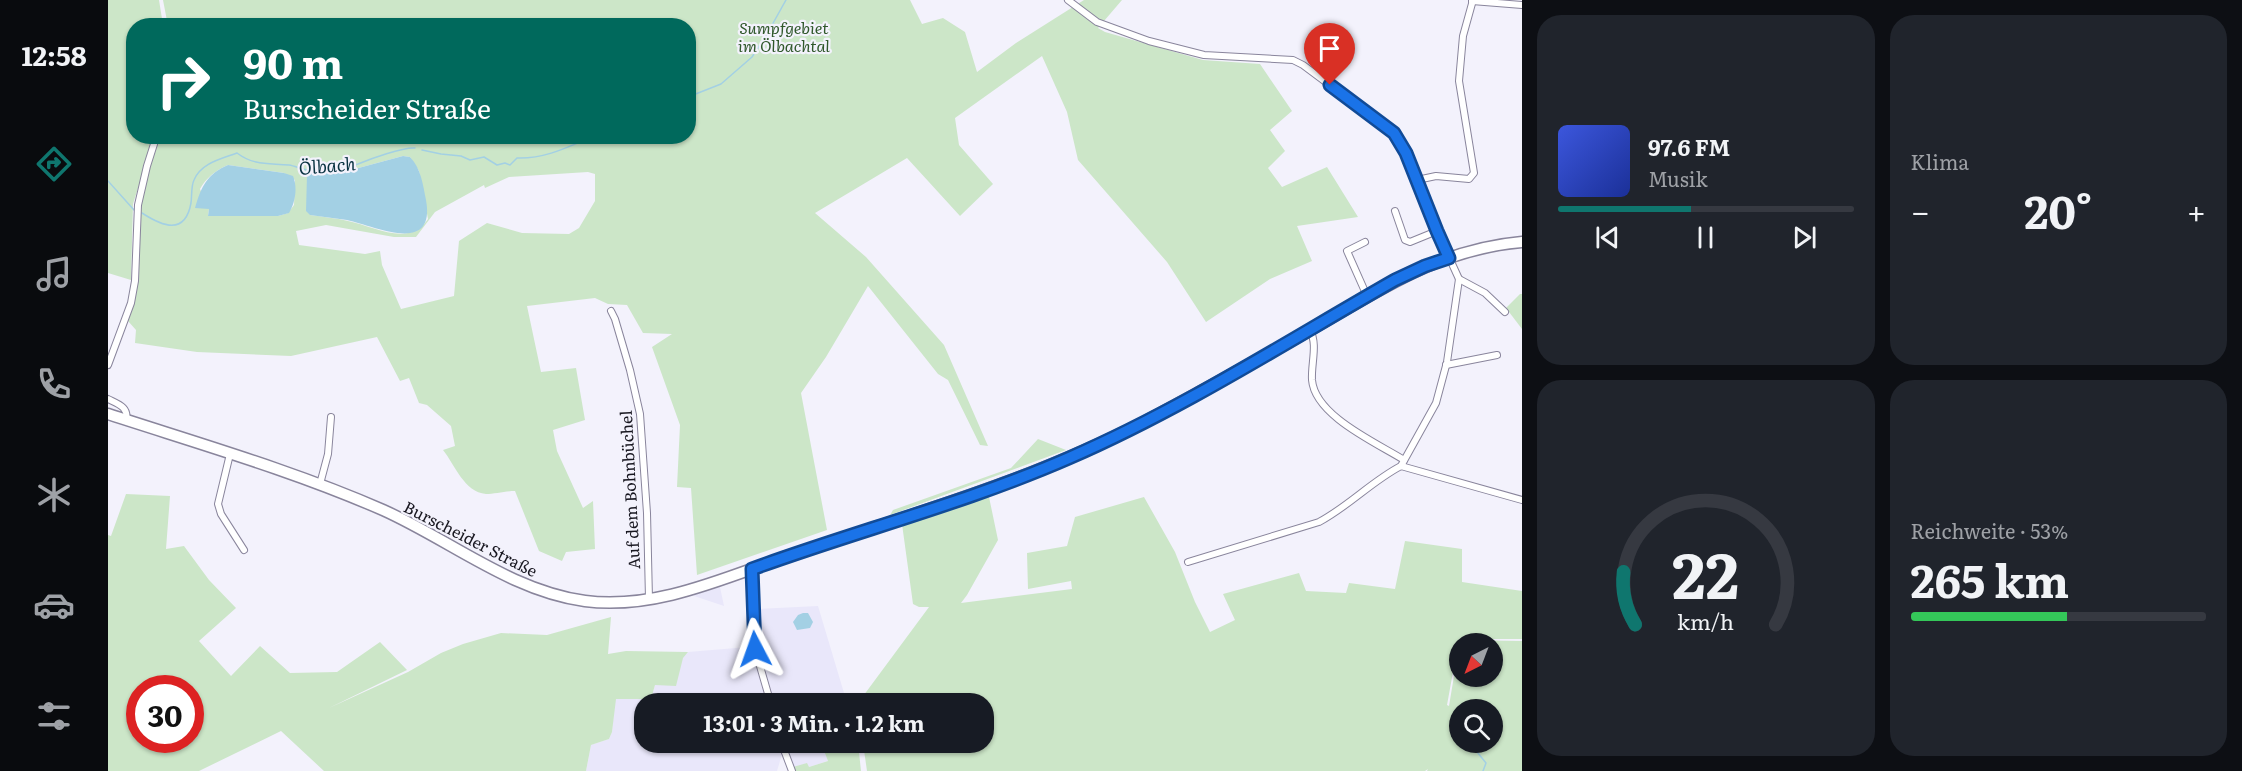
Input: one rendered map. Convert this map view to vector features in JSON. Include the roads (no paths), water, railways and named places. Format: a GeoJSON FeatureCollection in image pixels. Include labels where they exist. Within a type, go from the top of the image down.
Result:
{"type":"FeatureCollection","features":[{"type":"Feature","properties":{"kind":"main road"},"geometry":{"type":"LineString","coordinates":[[1310,330],[1417,269],[1497,244],[1522,242]]}},
{"type":"Feature","properties":{"kind":"main road","name":"Burscheider Straße"},"geometry":{"type":"LineString","coordinates":[[108,414],[320,484],[402,519],[504,574],[547,592],[597,602],[649,599],[682,592],[752,569],[999,485],[1078,454],[1145,421],[1310,330]]}},
{"type":"Feature","properties":{"kind":"street"},"geometry":{"type":"LineString","coordinates":[[1068,0],[1097,22],[1149,41],[1204,55],[1293,60],[1303,65],[1394,133],[1406,153],[1459,279],[1446,365],[1436,403],[1403,463],[1319,522],[1188,562]]}},
{"type":"Feature","properties":{"kind":"street"},"geometry":{"type":"LineString","coordinates":[[1417,180],[1436,176],[1469,179],[1474,173],[1459,81],[1463,36],[1472,1],[1522,5]]}},
{"type":"Feature","properties":{"kind":"street"},"geometry":{"type":"LineString","coordinates":[[108,364],[131,303],[135,281],[138,205],[154,144]]}},
{"type":"Feature","properties":{"kind":"street"},"geometry":{"type":"LineString","coordinates":[[1395,211],[1405,240],[1410,242],[1437,231]]}},
{"type":"Feature","properties":{"kind":"street"},"geometry":{"type":"LineString","coordinates":[[1365,242],[1347,251],[1367,296]]}},
{"type":"Feature","properties":{"kind":"street"},"geometry":{"type":"LineString","coordinates":[[1459,279],[1485,293],[1505,312]]}},
{"type":"Feature","properties":{"kind":"street","name":"Auf dem Bohnbüchel"},"geometry":{"type":"LineString","coordinates":[[611,311],[630,370],[640,414],[647,513],[649,599]]}},
{"type":"Feature","properties":{"kind":"street"},"geometry":{"type":"LineString","coordinates":[[1310,330],[1314,338],[1312,381],[1315,391],[1323,404],[1339,420],[1403,463],[1522,500]]}},
{"type":"Feature","properties":{"kind":"street"},"geometry":{"type":"LineString","coordinates":[[1446,365],[1497,356]]}},
{"type":"Feature","properties":{"kind":"street"},"geometry":{"type":"LineString","coordinates":[[108,399],[125,408],[126,420]]}},
{"type":"Feature","properties":{"kind":"street"},"geometry":{"type":"LineString","coordinates":[[320,484],[328,454],[330,417]]}},
{"type":"Feature","properties":{"kind":"street"},"geometry":{"type":"LineString","coordinates":[[230,454],[218,504],[221,514],[244,550]]}},
{"type":"Feature","properties":{"kind":"street"},"geometry":{"type":"LineString","coordinates":[[752,569],[755,649],[768,693]]}},
{"type":"Feature","properties":{"kind":"street"},"geometry":{"type":"LineString","coordinates":[[785,753],[792,771]]}},
{"type":"Feature","properties":{"kind":"water"},"geometry":{"type":"Polygon","coordinates":[[[403,156],[410,157],[414,161],[423,183],[427,217],[422,228],[413,233],[387,231],[347,220],[310,215],[306,211],[307,175],[313,172],[340,173],[403,156]]]}},
{"type":"Feature","properties":{"kind":"water"},"geometry":{"type":"Polygon","coordinates":[[[228,165],[293,176],[295,195],[289,213],[278,216],[208,216],[209,209],[195,208],[206,182],[228,165]]]}},
{"type":"Feature","properties":{"kind":"water"},"geometry":{"type":"Polygon","coordinates":[[[808,613],[813,622],[810,628],[797,630],[793,622],[798,615],[808,613]]]}},
{"type":"Feature","properties":{"kind":"waterway","name":"Ölbach"},"geometry":{"type":"LineString","coordinates":[[696,94],[721,84],[752,57],[786,0]]}},
{"type":"Feature","properties":{"kind":"waterway","name":"Ölbach"},"geometry":{"type":"LineString","coordinates":[[422,150],[461,156],[470,160],[484,157],[497,165],[505,163],[510,165],[517,158],[537,157],[575,144]]}},
{"type":"Feature","properties":{"kind":"waterway","name":"Ölbach"},"geometry":{"type":"LineString","coordinates":[[142,213],[157,222],[178,224],[188,213],[192,185],[201,169],[212,162],[237,153],[256,162],[319,171],[346,167],[395,151],[415,148]]}},
{"type":"Feature","properties":{"kind":"waterway","name":"Ölbach"},"geometry":{"type":"LineString","coordinates":[[108,181],[134,210]]}},
{"type":"Feature","properties":{"kind":"waterway"},"geometry":{"type":"LineString","coordinates":[[1478,753],[1486,763],[1483,771]]}},
{"type":"Feature","properties":{"kind":"park label","name":"Sumpfgebiet im Ölbachtal"},"geometry":{"type":"Point","coordinates":[784,36]}}]}
